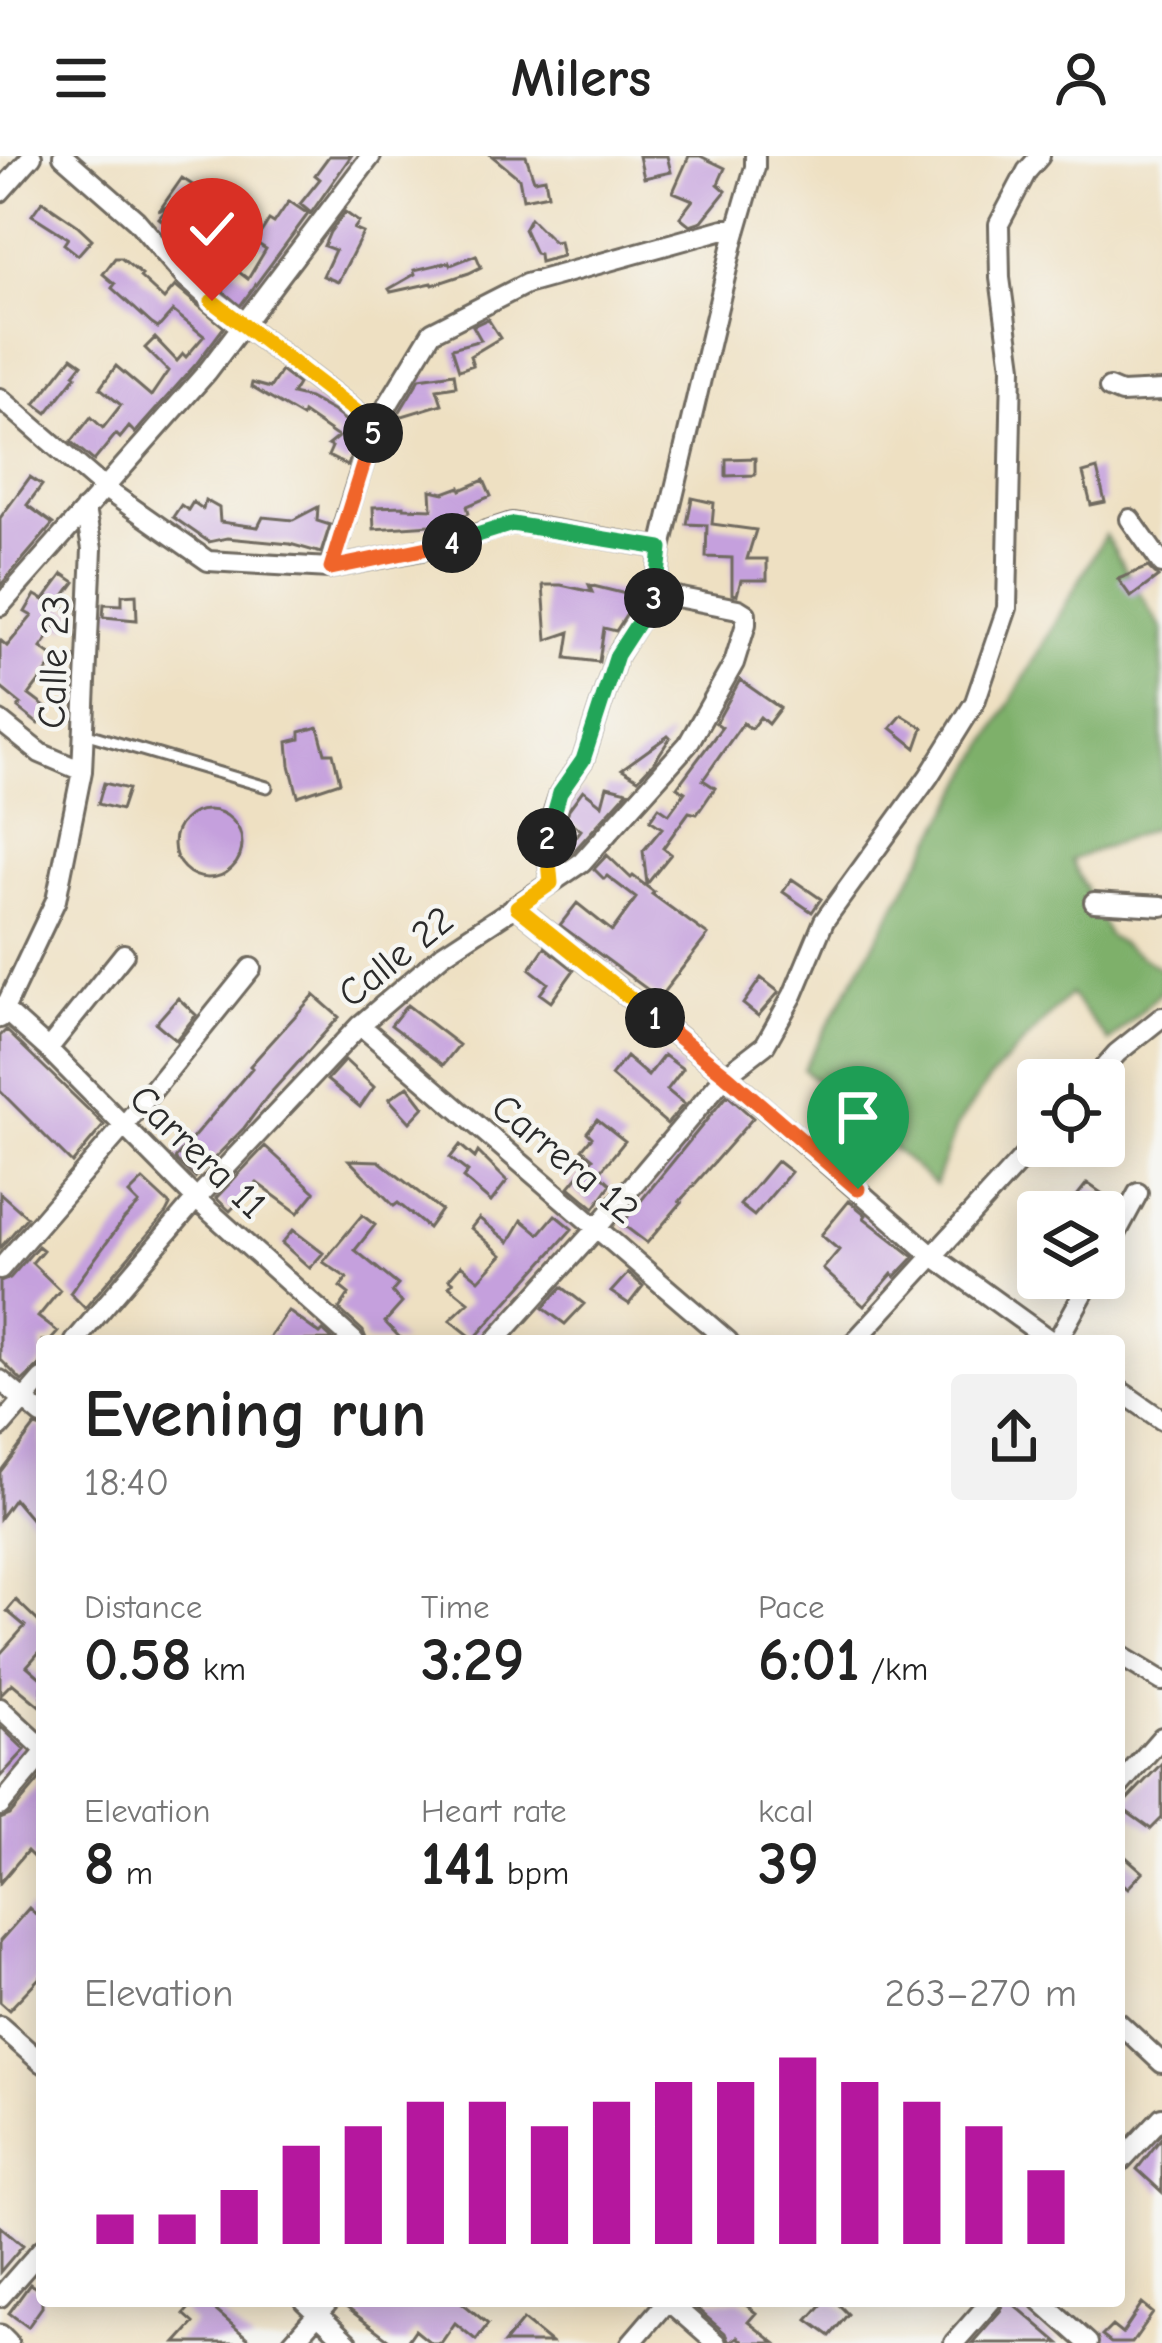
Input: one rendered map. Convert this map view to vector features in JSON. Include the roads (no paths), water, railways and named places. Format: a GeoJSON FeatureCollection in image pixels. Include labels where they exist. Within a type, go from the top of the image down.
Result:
{"type":"FeatureCollection","features":[{"type":"Feature","properties":{"kind":"street"},"geometry":{"type":"LineString","coordinates":[[0,192],[32,156]]}},
{"type":"Feature","properties":{"kind":"street"},"geometry":{"type":"LineString","coordinates":[[63,156],[136,220],[212,301],[375,426]]}},
{"type":"Feature","properties":{"kind":"street"},"geometry":{"type":"LineString","coordinates":[[0,606],[207,372],[371,156]]}},
{"type":"Feature","properties":{"kind":"street"},"geometry":{"type":"LineString","coordinates":[[551,883],[547,833],[560,793],[583,760],[617,655],[656,593],[661,548],[755,156]]}},
{"type":"Feature","properties":{"kind":"street"},"geometry":{"type":"LineString","coordinates":[[500,1335],[726,1075],[765,1045],[794,994],[824,921],[975,702],[1007,608],[1012,367],[1000,278],[999,224],[1040,156]]}},
{"type":"Feature","properties":{"kind":"street"},"geometry":{"type":"LineString","coordinates":[[331,568],[375,426],[432,332],[526,284],[737,229]]}},
{"type":"Feature","properties":{"kind":"street"},"geometry":{"type":"LineString","coordinates":[[1109,388],[1121,393],[1162,391]]}},
{"type":"Feature","properties":{"kind":"street"},"geometry":{"type":"LineString","coordinates":[[0,398],[104,488],[208,561],[331,568],[441,546],[512,524],[661,548]]}},
{"type":"Feature","properties":{"kind":"street","name":"Calle 23"},"geometry":{"type":"LineString","coordinates":[[2,1012],[56,900],[82,771],[92,549],[85,509]]}},
{"type":"Feature","properties":{"kind":"street"},"geometry":{"type":"LineString","coordinates":[[1130,519],[1162,564]]}},
{"type":"Feature","properties":{"kind":"street","name":"Calle 22"},"geometry":{"type":"LineString","coordinates":[[80,1335],[196,1199],[360,1025],[443,954],[582,862],[688,744],[734,663],[746,614],[656,593]]}},
{"type":"Feature","properties":{"kind":"street"},"geometry":{"type":"LineString","coordinates":[[0,721],[40,753],[82,771]]}},
{"type":"Feature","properties":{"kind":"street"},"geometry":{"type":"LineString","coordinates":[[1094,902],[1162,906]]}},
{"type":"Feature","properties":{"kind":"street"},"geometry":{"type":"LineString","coordinates":[[517,907],[726,1075],[933,1256],[1045,1335]]}},
{"type":"Feature","properties":{"kind":"street"},"geometry":{"type":"LineString","coordinates":[[48,1049],[124,954]]}},
{"type":"Feature","properties":{"kind":"street"},"geometry":{"type":"LineString","coordinates":[[0,1269],[251,968]]}},
{"type":"Feature","properties":{"kind":"street","name":"Carrera 11"},"geometry":{"type":"LineString","coordinates":[[2,1012],[48,1049],[196,1199],[346,1335]]}},
{"type":"Feature","properties":{"kind":"street"},"geometry":{"type":"LineString","coordinates":[[1112,1059],[1162,1017]]}},
{"type":"Feature","properties":{"kind":"street","name":"Carrera 12"},"geometry":{"type":"LineString","coordinates":[[360,1025],[721,1335]]}},
{"type":"Feature","properties":{"kind":"street"},"geometry":{"type":"LineString","coordinates":[[861,1335],[1017,1164]]}},
{"type":"Feature","properties":{"kind":"street"},"geometry":{"type":"LineString","coordinates":[[1125,1217],[1138,1193]]}},
{"type":"Feature","properties":{"kind":"street"},"geometry":{"type":"LineString","coordinates":[[1058,1335],[1079,1299]]}},
{"type":"Feature","properties":{"kind":"street"},"geometry":{"type":"LineString","coordinates":[[0,1380],[36,1410]]}},
{"type":"Feature","properties":{"kind":"street"},"geometry":{"type":"LineString","coordinates":[[0,1427],[36,1386]]}},
{"type":"Feature","properties":{"kind":"street"},"geometry":{"type":"LineString","coordinates":[[1125,1394],[1162,1420]]}},
{"type":"Feature","properties":{"kind":"street"},"geometry":{"type":"LineString","coordinates":[[1125,1658],[1162,1681]]}},
{"type":"Feature","properties":{"kind":"street"},"geometry":{"type":"LineString","coordinates":[[0,1708],[36,1745]]}},
{"type":"Feature","properties":{"kind":"street"},"geometry":{"type":"LineString","coordinates":[[1125,1776],[1162,1737]]}},
{"type":"Feature","properties":{"kind":"street"},"geometry":{"type":"LineString","coordinates":[[0,1806],[36,1759]]}},
{"type":"Feature","properties":{"kind":"street"},"geometry":{"type":"LineString","coordinates":[[0,2026],[36,2058]]}},
{"type":"Feature","properties":{"kind":"street"},"geometry":{"type":"LineString","coordinates":[[1125,2029],[1162,2063]]}},
{"type":"Feature","properties":{"kind":"street"},"geometry":{"type":"LineString","coordinates":[[1125,2157],[1162,2117]]}},
{"type":"Feature","properties":{"kind":"street"},"geometry":{"type":"LineString","coordinates":[[0,2297],[36,2256]]}},
{"type":"Feature","properties":{"kind":"street"},"geometry":{"type":"LineString","coordinates":[[292,2343],[316,2307]]}},
{"type":"Feature","properties":{"kind":"street"},"geometry":{"type":"LineString","coordinates":[[319,2307],[348,2343]]}},
{"type":"Feature","properties":{"kind":"street"},"geometry":{"type":"LineString","coordinates":[[631,2343],[663,2307]]}},
{"type":"Feature","properties":{"kind":"street"},"geometry":{"type":"LineString","coordinates":[[675,2307],[716,2343]]}},
{"type":"Feature","properties":{"kind":"street"},"geometry":{"type":"LineString","coordinates":[[954,2343],[987,2307]]}},
{"type":"Feature","properties":{"kind":"street"},"geometry":{"type":"LineString","coordinates":[[1048,2307],[1088,2343]]}},
{"type":"Feature","properties":{"kind":"street"},"geometry":{"type":"LineString","coordinates":[[0,2336],[7,2343]]}},
{"type":"Feature","properties":{"kind":"lane"},"geometry":{"type":"LineString","coordinates":[[84,733],[268,787]]}}]}
